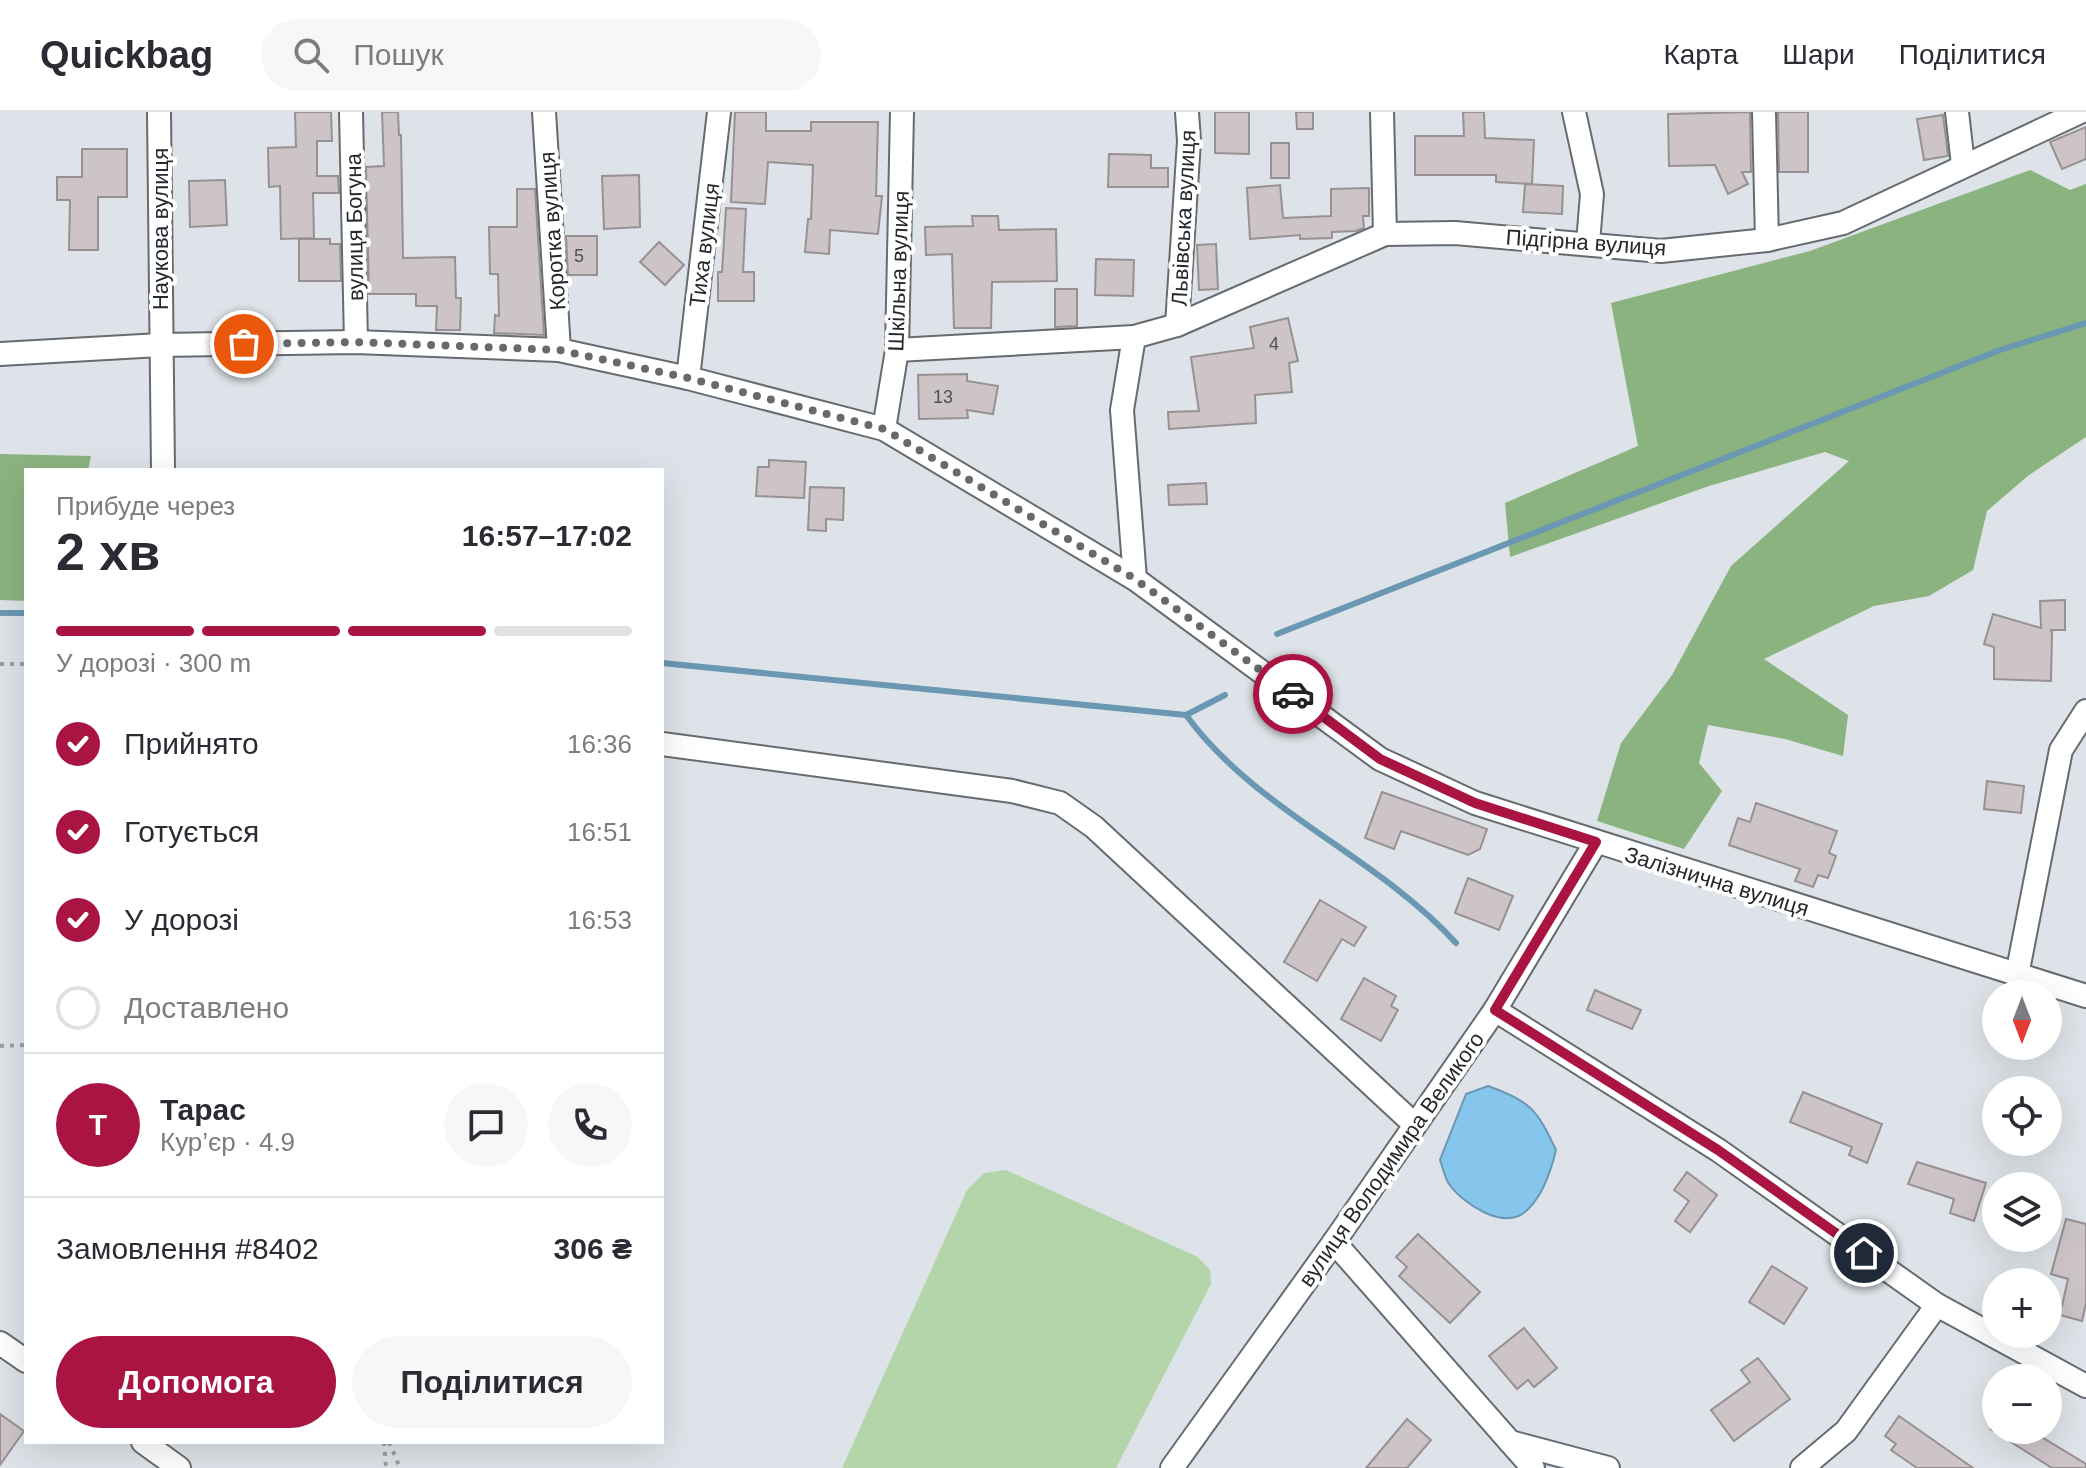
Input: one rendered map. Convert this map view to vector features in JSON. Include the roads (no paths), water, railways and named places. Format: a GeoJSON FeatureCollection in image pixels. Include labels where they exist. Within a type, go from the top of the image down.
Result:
{"type":"FeatureCollection","features":[{"type":"Feature","properties":{"kind":"street","name":"Наукова вулиця"},"geometry":{"type":"LineString","coordinates":[[159,112],[163,468]]}},
{"type":"Feature","properties":{"kind":"street","name":"вулиця Богуна"},"geometry":{"type":"LineString","coordinates":[[351,112],[356,342]]}},
{"type":"Feature","properties":{"kind":"street","name":"Коротка вулиця"},"geometry":{"type":"LineString","coordinates":[[544,112],[559,350]]}},
{"type":"Feature","properties":{"kind":"street","name":"Тиха вулиця"},"geometry":{"type":"LineString","coordinates":[[688,378],[719,112]]}},
{"type":"Feature","properties":{"kind":"street","name":"Шкільна вулиця"},"geometry":{"type":"LineString","coordinates":[[884,429],[897,350],[902,112]]}},
{"type":"Feature","properties":{"kind":"street","name":"Львівська вулиця"},"geometry":{"type":"LineString","coordinates":[[1177,325],[1189,141],[1187,112]]}},
{"type":"Feature","properties":{"kind":"street"},"geometry":{"type":"LineString","coordinates":[[1382,112],[1385,234]]}},
{"type":"Feature","properties":{"kind":"street"},"geometry":{"type":"LineString","coordinates":[[1574,112],[1592,194],[1588,243]]}},
{"type":"Feature","properties":{"kind":"street"},"geometry":{"type":"LineString","coordinates":[[1764,112],[1767,240]]}},
{"type":"Feature","properties":{"kind":"street"},"geometry":{"type":"LineString","coordinates":[[1957,112],[1963,165]]}},
{"type":"Feature","properties":{"kind":"street","name":"Підгірна вулиця"},"geometry":{"type":"LineString","coordinates":[[897,350],[1134,337],[1177,325],[1385,234],[1455,233],[1661,251],[1767,240],[1843,223],[2080,112]]}},
{"type":"Feature","properties":{"kind":"street"},"geometry":{"type":"LineString","coordinates":[[1134,337],[1122,410],[1135,579]]}},
{"type":"Feature","properties":{"kind":"street","name":"Залізнична вулиця"},"geometry":{"type":"LineString","coordinates":[[0,354],[160,345],[356,342],[559,350],[688,378],[884,429],[1135,579],[1380,759],[1475,803],[2086,996]]}},
{"type":"Feature","properties":{"kind":"street"},"geometry":{"type":"LineString","coordinates":[[2017,975],[2061,750],[2086,711]]}},
{"type":"Feature","properties":{"kind":"street"},"geometry":{"type":"LineString","coordinates":[[664,744],[1012,791],[1060,803],[1094,827],[1415,1125]]}},
{"type":"Feature","properties":{"kind":"street","name":"вулиця Володимира Великого"},"geometry":{"type":"LineString","coordinates":[[1172,1468],[1495,1010],[1596,842]]}},
{"type":"Feature","properties":{"kind":"street"},"geometry":{"type":"LineString","coordinates":[[1495,1010],[1718,1150],[1937,1305],[2086,1386]]}},
{"type":"Feature","properties":{"kind":"street"},"geometry":{"type":"LineString","coordinates":[[1334,1242],[1533,1468]]}},
{"type":"Feature","properties":{"kind":"street"},"geometry":{"type":"LineString","coordinates":[[1802,1468],[1846,1431],[1937,1305]]}},
{"type":"Feature","properties":{"kind":"street"},"geometry":{"type":"LineString","coordinates":[[0,1343],[24,1360]]}},
{"type":"Feature","properties":{"kind":"street"},"geometry":{"type":"LineString","coordinates":[[1510,1442],[1608,1468]]}},
{"type":"Feature","properties":{"kind":"street"},"geometry":{"type":"LineString","coordinates":[[146,1444],[179,1468]]}},
{"type":"Feature","properties":{"kind":"water"},"geometry":{"type":"Polygon","coordinates":[[[1488,1086],[1514,1097],[1531,1109],[1556,1150],[1541,1191],[1531,1206],[1516,1217],[1495,1216],[1473,1206],[1449,1184],[1440,1160],[1466,1094],[1488,1086]]]}},
{"type":"Feature","properties":{"kind":"waterway"},"geometry":{"type":"LineString","coordinates":[[1277,634],[2000,350],[2086,323]]}},
{"type":"Feature","properties":{"kind":"waterway"},"geometry":{"type":"LineString","coordinates":[[0,613],[24,613]]}},
{"type":"Feature","properties":{"kind":"waterway"},"geometry":{"type":"LineString","coordinates":[[664,663],[1186,715],[1225,695]]}},
{"type":"Feature","properties":{"kind":"waterway"},"geometry":{"type":"LineString","coordinates":[[1186,715],[1215,749],[1247,779],[1390,884],[1456,943]]}}]}
